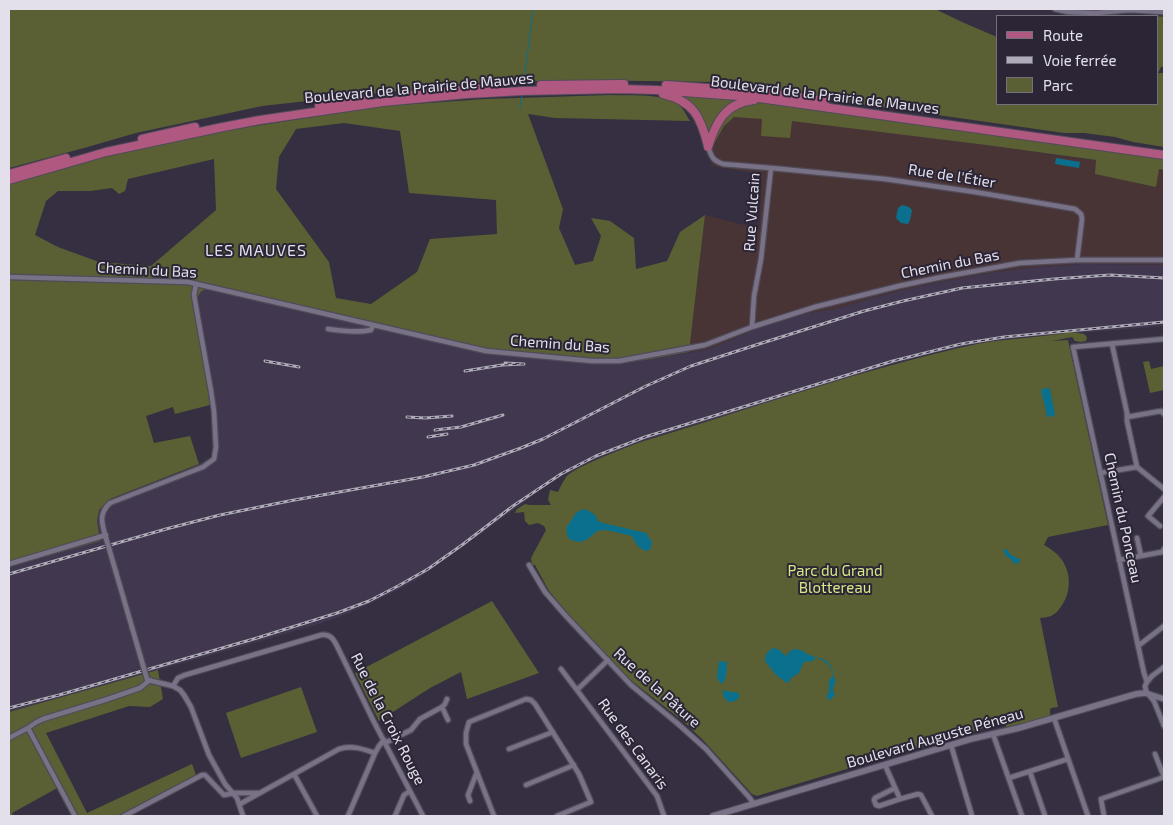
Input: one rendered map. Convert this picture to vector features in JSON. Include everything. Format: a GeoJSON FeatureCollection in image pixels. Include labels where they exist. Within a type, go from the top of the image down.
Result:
{"type":"FeatureCollection","features":[{"type":"Feature","properties":{"kind":"main road","name":"Boulevard de la Prairie de Mauves"},"geometry":{"type":"LineString","coordinates":[[9,174],[56,160],[164,134],[225,121],[297,109],[466,89],[583,84],[666,85],[762,92],[1164,150]]}},
{"type":"Feature","properties":{"kind":"main road"},"geometry":{"type":"LineString","coordinates":[[572,90],[650,93],[679,99],[690,106],[699,117],[708,147]]}},
{"type":"Feature","properties":{"kind":"main road","name":"Boulevard de la Prairie de Mauves"},"geometry":{"type":"LineString","coordinates":[[9,180],[106,152],[223,126],[383,102],[523,91],[656,90],[752,97],[1164,155]]}},
{"type":"Feature","properties":{"kind":"main road"},"geometry":{"type":"LineString","coordinates":[[708,147],[713,132],[723,115],[740,103],[753,100],[903,120],[925,121]]}},
{"type":"Feature","properties":{"kind":"street"},"geometry":{"type":"LineString","coordinates":[[1055,9],[1068,12],[1096,13],[1129,10],[1164,12]]}},
{"type":"Feature","properties":{"kind":"street","name":"Rue Vulcain"},"geometry":{"type":"LineString","coordinates":[[708,147],[716,162],[771,168],[761,259],[754,296],[752,327]]}},
{"type":"Feature","properties":{"kind":"street","name":"Rue de l'Étier"},"geometry":{"type":"LineString","coordinates":[[771,168],[885,179],[1075,209],[1081,214],[1082,219],[1077,260]]}},
{"type":"Feature","properties":{"kind":"street","name":"Chemin du Bas"},"geometry":{"type":"LineString","coordinates":[[9,277],[68,280],[170,281],[196,284],[486,351],[606,362],[705,345],[752,327],[815,307],[899,286],[1020,263],[1077,260],[1164,260]]}},
{"type":"Feature","properties":{"kind":"street"},"geometry":{"type":"LineString","coordinates":[[149,680],[106,537],[102,513],[110,503],[203,467],[212,462],[216,455],[214,411],[194,295],[196,284]]}},
{"type":"Feature","properties":{"kind":"street"},"geometry":{"type":"LineString","coordinates":[[328,329],[369,331],[373,325]]}},
{"type":"Feature","properties":{"kind":"street"},"geometry":{"type":"LineString","coordinates":[[1164,339],[1112,344],[1137,467],[1164,489]]}},
{"type":"Feature","properties":{"kind":"street","name":"Chemin du Ponceau"},"geometry":{"type":"LineString","coordinates":[[1112,344],[1073,347],[1148,693]]}},
{"type":"Feature","properties":{"kind":"street"},"geometry":{"type":"LineString","coordinates":[[1127,417],[1161,411],[1164,414]]}},
{"type":"Feature","properties":{"kind":"street"},"geometry":{"type":"LineString","coordinates":[[1100,473],[1137,467]]}},
{"type":"Feature","properties":{"kind":"street"},"geometry":{"type":"LineString","coordinates":[[1160,526],[1148,516],[1164,497]]}},
{"type":"Feature","properties":{"kind":"street"},"geometry":{"type":"LineString","coordinates":[[9,564],[106,537]]}},
{"type":"Feature","properties":{"kind":"street"},"geometry":{"type":"LineString","coordinates":[[1137,538],[1140,556]]}},
{"type":"Feature","properties":{"kind":"street"},"geometry":{"type":"LineString","coordinates":[[1120,560],[1162,552],[1164,549]]}},
{"type":"Feature","properties":{"kind":"street","name":"Rue de la Pâture"},"geometry":{"type":"LineString","coordinates":[[529,565],[546,592],[564,615],[631,685],[706,749],[754,804]]}},
{"type":"Feature","properties":{"kind":"street"},"geometry":{"type":"LineString","coordinates":[[1138,646],[1164,626]]}},
{"type":"Feature","properties":{"kind":"street","name":"Rue de la Croix Rouge"},"geometry":{"type":"LineString","coordinates":[[173,686],[178,678],[185,675],[321,635],[332,637],[423,816]]}},
{"type":"Feature","properties":{"kind":"street"},"geometry":{"type":"LineString","coordinates":[[578,689],[608,660]]}},
{"type":"Feature","properties":{"kind":"street"},"geometry":{"type":"LineString","coordinates":[[1147,682],[1164,667]]}},
{"type":"Feature","properties":{"kind":"street","name":"Rue des Canaris"},"geometry":{"type":"LineString","coordinates":[[562,668],[657,796],[664,816]]}},
{"type":"Feature","properties":{"kind":"street"},"geometry":{"type":"LineString","coordinates":[[149,680],[173,686],[180,690],[187,700],[210,755],[225,784],[237,798],[243,816]]}},
{"type":"Feature","properties":{"kind":"street"},"geometry":{"type":"LineString","coordinates":[[9,738],[43,719],[131,691],[144,685],[149,680]]}},
{"type":"Feature","properties":{"kind":"street","name":"Boulevard Auguste Péneau"},"geometry":{"type":"LineString","coordinates":[[713,816],[978,737],[1014,730],[1141,692],[1148,693]]}},
{"type":"Feature","properties":{"kind":"street"},"geometry":{"type":"LineString","coordinates":[[1148,693],[1164,699]]}},
{"type":"Feature","properties":{"kind":"street"},"geometry":{"type":"LineString","coordinates":[[1148,693],[1154,701],[1164,726]]}},
{"type":"Feature","properties":{"kind":"street"},"geometry":{"type":"LineString","coordinates":[[494,816],[466,744],[466,733],[469,722],[526,698],[536,704],[574,765],[584,783],[591,802]]}},
{"type":"Feature","properties":{"kind":"street"},"geometry":{"type":"LineString","coordinates":[[348,816],[379,746],[411,730],[420,719],[442,707],[447,699]]}},
{"type":"Feature","properties":{"kind":"street"},"geometry":{"type":"LineString","coordinates":[[442,707],[448,720]]}},
{"type":"Feature","properties":{"kind":"street"},"geometry":{"type":"LineString","coordinates":[[1054,718],[1088,816]]}},
{"type":"Feature","properties":{"kind":"street"},"geometry":{"type":"LineString","coordinates":[[28,728],[75,816]]}},
{"type":"Feature","properties":{"kind":"street"},"geometry":{"type":"LineString","coordinates":[[509,749],[553,732]]}},
{"type":"Feature","properties":{"kind":"street"},"geometry":{"type":"LineString","coordinates":[[993,734],[1022,816]]}},
{"type":"Feature","properties":{"kind":"street"},"geometry":{"type":"LineString","coordinates":[[951,745],[972,816]]}},
{"type":"Feature","properties":{"kind":"street"},"geometry":{"type":"LineString","coordinates":[[240,804],[345,747],[375,752]]}},
{"type":"Feature","properties":{"kind":"street"},"geometry":{"type":"LineString","coordinates":[[1104,816],[1101,799],[1164,777],[1155,754]]}},
{"type":"Feature","properties":{"kind":"street"},"geometry":{"type":"LineString","coordinates":[[1012,778],[1068,759]]}},
{"type":"Feature","properties":{"kind":"street"},"geometry":{"type":"LineString","coordinates":[[526,785],[574,765]]}},
{"type":"Feature","properties":{"kind":"street"},"geometry":{"type":"LineString","coordinates":[[885,765],[900,799]]}},
{"type":"Feature","properties":{"kind":"street"},"geometry":{"type":"LineString","coordinates":[[470,801],[468,795],[477,772]]}},
{"type":"Feature","properties":{"kind":"street"},"geometry":{"type":"LineString","coordinates":[[1030,772],[1045,816]]}},
{"type":"Feature","properties":{"kind":"street"},"geometry":{"type":"LineString","coordinates":[[294,774],[317,816]]}},
{"type":"Feature","properties":{"kind":"street"},"geometry":{"type":"LineString","coordinates":[[124,816],[202,775],[205,775],[224,795],[260,793]]}},
{"type":"Feature","properties":{"kind":"street"},"geometry":{"type":"LineString","coordinates":[[895,788],[875,798],[876,805],[921,794],[932,816]]}},
{"type":"Feature","properties":{"kind":"street"},"geometry":{"type":"LineString","coordinates":[[395,816],[404,795],[410,791]]}},
{"type":"Feature","properties":{"kind":"street"},"geometry":{"type":"LineString","coordinates":[[557,816],[597,799]]}},
{"type":"Feature","properties":{"kind":"shaded area"},"geometry":{"type":"Polygon","coordinates":[[[718,113],[792,120],[1164,170],[1164,265],[1083,264],[989,273],[920,286],[843,307],[807,313],[757,329],[705,350],[689,352],[705,215],[759,229],[762,179],[754,173],[713,166],[704,147],[718,113]]]}},
{"type":"Feature","properties":{"kind":"shaded area"},"geometry":{"type":"Polygon","coordinates":[[[1083,264],[1164,265],[1164,326],[1029,337],[970,345],[886,366],[659,436],[608,454],[548,484],[418,579],[349,613],[261,641],[9,712],[9,567],[99,541],[97,521],[99,510],[110,499],[181,472],[212,456],[211,413],[203,360],[205,339],[197,299],[199,293],[203,290],[225,292],[481,352],[588,364],[652,359],[705,350],[757,329],[807,313],[843,307],[920,286],[989,273],[1083,264]]]}},
{"type":"Feature","properties":{"kind":"green space"},"geometry":{"type":"Polygon","coordinates":[[[9,9],[935,9],[996,37],[996,105],[1158,105],[1158,73],[1164,73],[1164,147],[1115,137],[1084,133],[1064,133],[763,90],[720,86],[716,82],[572,80],[470,83],[262,106],[136,133],[9,168],[9,9]]]}},
{"type":"Feature","properties":{"kind":"green space"},"geometry":{"type":"Polygon","coordinates":[[[1068,9],[1108,9],[1117,15],[1090,15],[1068,9]]]}},
{"type":"Feature","properties":{"kind":"green space"},"geometry":{"type":"Polygon","coordinates":[[[1158,16],[1164,17],[1164,67],[1161,67],[1158,73],[1158,16]]]}},
{"type":"Feature","properties":{"kind":"green space"},"geometry":{"type":"Polygon","coordinates":[[[678,94],[741,99],[729,106],[709,139],[704,123],[677,96],[678,94]]]}},
{"type":"Feature","properties":{"kind":"green space"},"geometry":{"type":"Polygon","coordinates":[[[611,95],[648,96],[675,102],[682,109],[690,121],[555,118],[528,114],[563,209],[559,228],[575,265],[593,261],[601,236],[591,218],[610,221],[634,238],[636,269],[667,261],[680,232],[705,215],[689,352],[610,364],[588,364],[498,355],[208,289],[202,291],[197,299],[208,357],[203,360],[210,405],[175,414],[173,407],[146,416],[154,443],[190,436],[199,464],[110,499],[99,510],[97,521],[100,541],[9,567],[9,183],[63,166],[197,135],[384,106],[486,99],[611,95]],[[344,123],[296,129],[279,157],[276,189],[329,262],[336,298],[371,304],[417,272],[430,239],[497,234],[496,200],[409,193],[400,131],[344,123]],[[214,159],[128,179],[125,191],[119,194],[112,188],[91,191],[58,191],[46,201],[35,235],[58,247],[99,262],[151,266],[216,210],[214,159]]]}},
{"type":"Feature","properties":{"kind":"green space"},"geometry":{"type":"Polygon","coordinates":[[[754,102],[1164,159],[1164,170],[1159,169],[1156,187],[1095,174],[1096,160],[792,121],[790,138],[761,136],[762,119],[734,117],[724,126],[714,141],[719,125],[726,114],[737,107],[754,102]]]}},
{"type":"Feature","properties":{"kind":"green space","name":"Parc du Grand Blottereau"},"geometry":{"type":"Polygon","coordinates":[[[1071,332],[1084,334],[1087,337],[1086,341],[1075,341],[1072,337],[1052,341],[1068,340],[1108,525],[1048,537],[1044,545],[1054,551],[1062,560],[1069,578],[1068,591],[1064,603],[1051,616],[1040,618],[1058,707],[1051,708],[1050,716],[1007,728],[1003,722],[757,796],[752,794],[684,722],[628,678],[571,617],[549,591],[535,565],[532,565],[531,558],[546,530],[544,526],[538,523],[529,525],[525,521],[524,512],[515,513],[517,509],[525,504],[551,505],[548,500],[550,490],[558,492],[566,477],[599,458],[638,443],[891,365],[977,344],[1071,332]]]}},
{"type":"Feature","properties":{"kind":"green space"},"geometry":{"type":"Polygon","coordinates":[[[1149,361],[1151,369],[1164,366],[1164,390],[1150,393],[1143,362],[1149,361]]]}},
{"type":"Feature","properties":{"kind":"green space"},"geometry":{"type":"Polygon","coordinates":[[[492,601],[539,673],[467,699],[461,672],[430,688],[379,721],[355,673],[492,601]]]}},
{"type":"Feature","properties":{"kind":"green space"},"geometry":{"type":"Polygon","coordinates":[[[158,670],[163,699],[150,707],[129,706],[46,733],[87,813],[192,764],[196,775],[117,816],[78,816],[61,786],[12,813],[13,816],[9,816],[9,712],[158,670]]]}},
{"type":"Feature","properties":{"kind":"green space"},"geometry":{"type":"Polygon","coordinates":[[[301,687],[317,732],[241,758],[226,713],[301,687]]]}},
{"type":"Feature","properties":{"kind":"water"},"geometry":{"type":"Polygon","coordinates":[[[1056,158],[1080,162],[1079,168],[1055,164],[1056,158]]]}},
{"type":"Feature","properties":{"kind":"water"},"geometry":{"type":"Polygon","coordinates":[[[902,205],[912,210],[908,224],[901,223],[896,218],[898,208],[902,205]]]}},
{"type":"Feature","properties":{"kind":"water"},"geometry":{"type":"Polygon","coordinates":[[[1050,389],[1055,414],[1048,417],[1041,391],[1050,389]]]}},
{"type":"Feature","properties":{"kind":"water"},"geometry":{"type":"Polygon","coordinates":[[[583,509],[593,513],[598,521],[603,523],[646,533],[652,542],[651,548],[648,551],[642,549],[636,544],[632,536],[606,530],[597,531],[580,542],[568,538],[566,528],[576,513],[583,509]]]}},
{"type":"Feature","properties":{"kind":"water"},"geometry":{"type":"Polygon","coordinates":[[[1007,549],[1011,555],[1017,559],[1020,558],[1019,563],[1014,564],[1006,556],[1003,550],[1007,549]]]}},
{"type":"Feature","properties":{"kind":"water"},"geometry":{"type":"Polygon","coordinates":[[[774,648],[780,650],[785,656],[793,649],[796,649],[827,661],[831,666],[836,682],[833,691],[835,694],[832,699],[827,698],[829,680],[833,676],[826,662],[815,658],[813,661],[804,662],[799,673],[787,683],[776,675],[765,661],[767,653],[774,648]]]}},
{"type":"Feature","properties":{"kind":"water"},"geometry":{"type":"Polygon","coordinates":[[[719,661],[727,662],[726,677],[721,684],[717,678],[719,661]]]}},
{"type":"Feature","properties":{"kind":"water"},"geometry":{"type":"Polygon","coordinates":[[[723,690],[736,692],[739,694],[739,697],[736,701],[728,702],[723,696],[723,690]]]}},
{"type":"Feature","properties":{"kind":"waterway"},"geometry":{"type":"LineString","coordinates":[[523,89],[533,9]]}},
{"type":"Feature","properties":{"kind":"waterway"},"geometry":{"type":"LineString","coordinates":[[520,109],[522,95]]}},
{"type":"Feature","properties":{"kind":"railway"},"geometry":{"type":"LineString","coordinates":[[9,574],[220,515],[423,477],[474,465],[543,439],[646,386],[691,366],[864,311],[903,301],[962,288],[1054,279],[1110,275],[1164,278]]}},
{"type":"Feature","properties":{"kind":"railway"},"geometry":{"type":"LineString","coordinates":[[9,708],[257,638],[369,601],[428,569],[513,506],[561,474],[596,456],[645,437],[893,361],[961,344],[1004,337],[1164,322]]}},
{"type":"Feature","properties":{"kind":"railway"},"geometry":{"type":"LineString","coordinates":[[265,361],[299,367]]}},
{"type":"Feature","properties":{"kind":"railway"},"geometry":{"type":"LineString","coordinates":[[465,371],[502,365],[524,364],[505,363]]}},
{"type":"Feature","properties":{"kind":"railway"},"geometry":{"type":"LineString","coordinates":[[435,430],[461,427],[503,415]]}},
{"type":"Feature","properties":{"kind":"railway"},"geometry":{"type":"LineString","coordinates":[[407,417],[452,416]]}},
{"type":"Feature","properties":{"kind":"railway"},"geometry":{"type":"LineString","coordinates":[[428,437],[447,434]]}},
{"type":"Feature","properties":{"kind":"district","name":"LES MAUVES"},"geometry":{"type":"Point","coordinates":[256,251]}}]}
